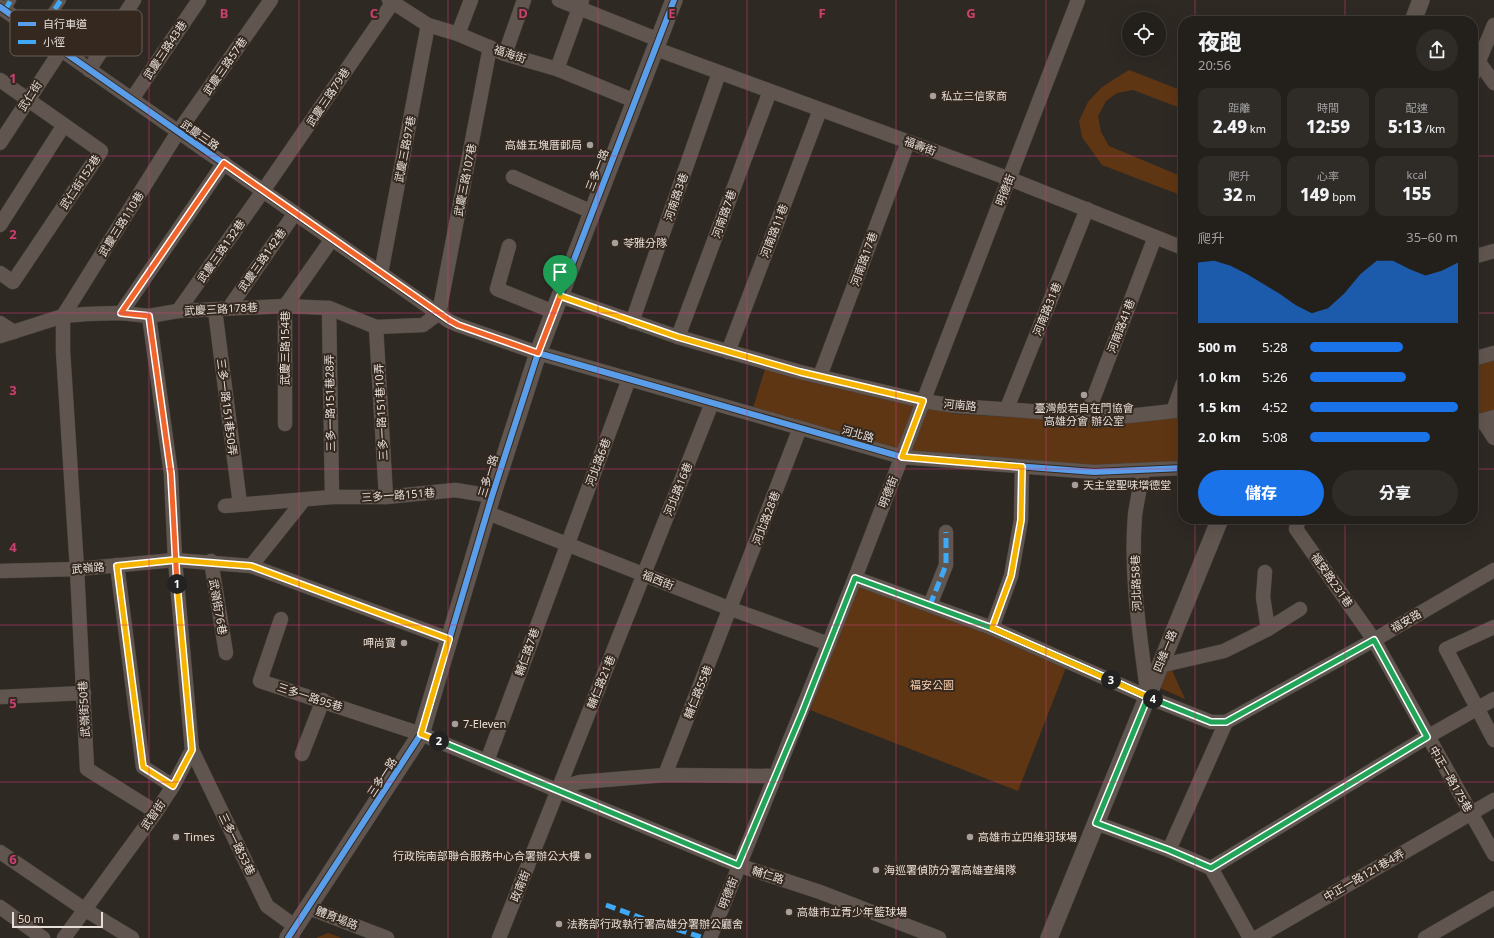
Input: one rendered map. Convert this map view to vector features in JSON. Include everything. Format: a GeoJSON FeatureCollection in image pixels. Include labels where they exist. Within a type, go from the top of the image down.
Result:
{"type":"FeatureCollection","features":[{"type":"Feature","properties":{"kind":"street"},"geometry":{"type":"LineString","coordinates":[[55,10],[62,0]]}},
{"type":"Feature","properties":{"kind":"street"},"geometry":{"type":"LineString","coordinates":[[128,10],[134,0]]}},
{"type":"Feature","properties":{"kind":"street","name":"武慶三路43巷"},"geometry":{"type":"LineString","coordinates":[[132,99],[199,0]]}},
{"type":"Feature","properties":{"kind":"street","name":"武慶三路57巷"},"geometry":{"type":"LineString","coordinates":[[178,132],[271,0]]}},
{"type":"Feature","properties":{"kind":"street"},"geometry":{"type":"LineString","coordinates":[[458,34],[471,0]]}},
{"type":"Feature","properties":{"kind":"street"},"geometry":{"type":"LineString","coordinates":[[505,54],[524,0]]}},
{"type":"Feature","properties":{"kind":"street","name":"福壽街"},"geometry":{"type":"LineString","coordinates":[[559,0],[580,4],[719,73],[1010,179],[1178,246]]}},
{"type":"Feature","properties":{"kind":"street","name":"三多一路"},"geometry":{"type":"LineString","coordinates":[[292,932],[421,734],[492,496],[538,353],[674,0]]}},
{"type":"Feature","properties":{"kind":"street","name":"明德街"},"geometry":{"type":"LineString","coordinates":[[710,938],[738,865],[776,776],[855,578],[1078,0]]}},
{"type":"Feature","properties":{"kind":"street"},"geometry":{"type":"LineString","coordinates":[[1415,16],[1421,0]]}},
{"type":"Feature","properties":{"kind":"street","name":"福海街"},"geometry":{"type":"LineString","coordinates":[[391,1],[428,25],[458,34],[505,54],[557,69],[635,101]]}},
{"type":"Feature","properties":{"kind":"street","name":"武慶三路79巷"},"geometry":{"type":"LineString","coordinates":[[263,191],[391,1]]}},
{"type":"Feature","properties":{"kind":"street"},"geometry":{"type":"LineString","coordinates":[[557,69],[580,4]]}},
{"type":"Feature","properties":{"kind":"street","name":"武慶三路97巷"},"geometry":{"type":"LineString","coordinates":[[381,273],[428,25]]}},
{"type":"Feature","properties":{"kind":"street"},"geometry":{"type":"LineString","coordinates":[[1494,25],[1478,61],[1494,83]]}},
{"type":"Feature","properties":{"kind":"street","name":"武慶三路107巷"},"geometry":{"type":"LineString","coordinates":[[439,313],[490,47]]}},
{"type":"Feature","properties":{"kind":"street","name":"武仁街"},"geometry":{"type":"LineString","coordinates":[[0,143],[27,99],[57,56]]}},
{"type":"Feature","properties":{"kind":"street","name":"武慶三路"},"geometry":{"type":"LineString","coordinates":[[69,56],[439,313],[458,325],[538,353]]}},
{"type":"Feature","properties":{"kind":"street"},"geometry":{"type":"LineString","coordinates":[[89,70],[98,56]]}},
{"type":"Feature","properties":{"kind":"street","name":"河南路3巷"},"geometry":{"type":"LineString","coordinates":[[632,322],[719,73]]}},
{"type":"Feature","properties":{"kind":"street","name":"武仁街152巷"},"geometry":{"type":"LineString","coordinates":[[0,80],[101,151],[13,282],[0,273]]}},
{"type":"Feature","properties":{"kind":"street","name":"河南路7巷"},"geometry":{"type":"LineString","coordinates":[[678,337],[770,91]]}},
{"type":"Feature","properties":{"kind":"street","name":"河南路11巷"},"geometry":{"type":"LineString","coordinates":[[728,352],[820,110]]}},
{"type":"Feature","properties":{"kind":"street"},"geometry":{"type":"LineString","coordinates":[[0,225],[64,125]]}},
{"type":"Feature","properties":{"kind":"street","name":"武慶三路110巷"},"geometry":{"type":"LineString","coordinates":[[63,316],[178,132]]}},
{"type":"Feature","properties":{"kind":"street","name":"河南路17巷"},"geometry":{"type":"LineString","coordinates":[[820,376],[908,142]]}},
{"type":"Feature","properties":{"kind":"street"},"geometry":{"type":"LineString","coordinates":[[121,313],[224,163]]}},
{"type":"Feature","properties":{"kind":"street"},"geometry":{"type":"LineString","coordinates":[[513,178],[592,212]]}},
{"type":"Feature","properties":{"kind":"street","name":"武慶三路132巷"},"geometry":{"type":"LineString","coordinates":[[178,311],[263,191]]}},
{"type":"Feature","properties":{"kind":"street","name":"河南路31巷"},"geometry":{"type":"LineString","coordinates":[[1007,408],[1087,209]]}},
{"type":"Feature","properties":{"kind":"street","name":"武慶三路142巷"},"geometry":{"type":"LineString","coordinates":[[229,308],[295,213]]}},
{"type":"Feature","properties":{"kind":"street","name":"河南路41巷"},"geometry":{"type":"LineString","coordinates":[[1087,415],[1155,237]]}},
{"type":"Feature","properties":{"kind":"street","name":"武慶三路154巷"},"geometry":{"type":"LineString","coordinates":[[285,424],[285,306],[332,239]]}},
{"type":"Feature","properties":{"kind":"street","name":"河南路"},"geometry":{"type":"LineString","coordinates":[[509,246],[497,289],[632,322],[728,352],[820,376],[923,401],[956,406],[1007,408],[1087,415],[1128,416],[1178,410]]}},
{"type":"Feature","properties":{"kind":"street"},"geometry":{"type":"LineString","coordinates":[[1478,256],[1494,251]]}},
{"type":"Feature","properties":{"kind":"street","name":"武慶三路178巷"},"geometry":{"type":"LineString","coordinates":[[0,336],[63,316],[121,313],[149,316],[178,311],[285,306],[329,308],[376,327],[423,325],[439,313]]}},
{"type":"Feature","properties":{"kind":"street","name":"三多一路151巷28弄"},"geometry":{"type":"LineString","coordinates":[[329,308],[332,497]]}},
{"type":"Feature","properties":{"kind":"street","name":"三多一路151巷50弄"},"geometry":{"type":"LineString","coordinates":[[215,310],[240,504]]}},
{"type":"Feature","properties":{"kind":"street","name":"武嶺街50巷"},"geometry":{"type":"LineString","coordinates":[[63,316],[63,351],[77,569],[87,769],[156,812]]}},
{"type":"Feature","properties":{"kind":"street"},"geometry":{"type":"LineString","coordinates":[[149,316],[171,474],[175,560],[192,750]]}},
{"type":"Feature","properties":{"kind":"street"},"geometry":{"type":"LineString","coordinates":[[0,323],[14,332]]}},
{"type":"Feature","properties":{"kind":"street","name":"三多一路151巷10弄"},"geometry":{"type":"LineString","coordinates":[[376,327],[386,497]]}},
{"type":"Feature","properties":{"kind":"street","name":"河北路"},"geometry":{"type":"LineString","coordinates":[[538,353],[902,457],[1094,472],[1178,468]]}},
{"type":"Feature","properties":{"kind":"street"},"geometry":{"type":"LineString","coordinates":[[1478,358],[1494,353]]}},
{"type":"Feature","properties":{"kind":"street","name":"河北路6巷"},"geometry":{"type":"LineString","coordinates":[[567,544],[629,379]]}},
{"type":"Feature","properties":{"kind":"street","name":"河北路16巷"},"geometry":{"type":"LineString","coordinates":[[644,574],[712,403]]}},
{"type":"Feature","properties":{"kind":"street"},"geometry":{"type":"LineString","coordinates":[[1484,420],[1494,438]]}},
{"type":"Feature","properties":{"kind":"street","name":"河北路28巷"},"geometry":{"type":"LineString","coordinates":[[731,608],[800,428]]}},
{"type":"Feature","properties":{"kind":"street"},"geometry":{"type":"LineString","coordinates":[[992,628],[1011,576],[1021,520],[1022,467]]}},
{"type":"Feature","properties":{"kind":"street","name":"河北路58巷"},"geometry":{"type":"LineString","coordinates":[[1143,470],[1136,514],[1134,565],[1138,624],[1148,697]]}},
{"type":"Feature","properties":{"kind":"street","name":"三多一路151巷"},"geometry":{"type":"LineString","coordinates":[[225,506],[303,501],[332,497],[386,497],[455,490],[492,496]]}},
{"type":"Feature","properties":{"kind":"street"},"geometry":{"type":"LineString","coordinates":[[251,566],[303,501]]}},
{"type":"Feature","properties":{"kind":"street","name":"福西街"},"geometry":{"type":"LineString","coordinates":[[488,513],[731,608],[829,644]]}},
{"type":"Feature","properties":{"kind":"street","name":"四維一路"},"geometry":{"type":"LineString","coordinates":[[1049,938],[1218,524]]}},
{"type":"Feature","properties":{"kind":"street","name":"福安路231巷"},"geometry":{"type":"LineString","coordinates":[[1298,524],[1296,529],[1374,640]]}},
{"type":"Feature","properties":{"kind":"street"},"geometry":{"type":"LineString","coordinates":[[930,605],[946,565],[946,532]]}},
{"type":"Feature","properties":{"kind":"street","name":"輔仁路7巷"},"geometry":{"type":"LineString","coordinates":[[487,761],[567,544]]}},
{"type":"Feature","properties":{"kind":"street","name":"武嶺路"},"geometry":{"type":"LineString","coordinates":[[0,572],[77,569],[175,560],[251,566],[449,639]]}},
{"type":"Feature","properties":{"kind":"street","name":"武嶺街76巷"},"geometry":{"type":"LineString","coordinates":[[210,562],[226,653]]}},
{"type":"Feature","properties":{"kind":"street"},"geometry":{"type":"LineString","coordinates":[[117,566],[143,767],[173,786]]}},
{"type":"Feature","properties":{"kind":"street","name":"福安路"},"geometry":{"type":"LineString","coordinates":[[1226,722],[1374,640],[1494,570]]}},
{"type":"Feature","properties":{"kind":"street"},"geometry":{"type":"LineString","coordinates":[[1266,572],[1263,596],[1268,629]]}},
{"type":"Feature","properties":{"kind":"street","name":"輔仁路21巷"},"geometry":{"type":"LineString","coordinates":[[558,789],[644,574]]}},
{"type":"Feature","properties":{"kind":"street"},"geometry":{"type":"LineString","coordinates":[[855,578],[992,628],[1148,697],[1211,722],[1226,722],[1169,850]]}},
{"type":"Feature","properties":{"kind":"street","name":"輔仁路55巷"},"geometry":{"type":"LineString","coordinates":[[665,775],[731,608]]}},
{"type":"Feature","properties":{"kind":"street"},"geometry":{"type":"LineString","coordinates":[[1159,666],[1224,652],[1268,629],[1300,609]]}},
{"type":"Feature","properties":{"kind":"street","name":"三多一路95巷"},"geometry":{"type":"LineString","coordinates":[[281,619],[260,681],[323,700],[421,734]]}},
{"type":"Feature","properties":{"kind":"street"},"geometry":{"type":"LineString","coordinates":[[1494,627],[1446,649],[1494,740]]}},
{"type":"Feature","properties":{"kind":"street","name":"中正一路175巷"},"geometry":{"type":"LineString","coordinates":[[1374,640],[1427,737],[1494,854]]}},
{"type":"Feature","properties":{"kind":"street"},"geometry":{"type":"LineString","coordinates":[[0,697],[84,693]]}},
{"type":"Feature","properties":{"kind":"street"},"geometry":{"type":"LineString","coordinates":[[302,754],[323,700]]}},
{"type":"Feature","properties":{"kind":"street"},"geometry":{"type":"LineString","coordinates":[[1211,868],[1427,737],[1494,700]]}},
{"type":"Feature","properties":{"kind":"street","name":"輔仁路"},"geometry":{"type":"LineString","coordinates":[[421,734],[558,789],[738,865],[820,892],[939,938]]}},
{"type":"Feature","properties":{"kind":"street","name":"武智街"},"geometry":{"type":"LineString","coordinates":[[64,938],[156,812],[173,786],[192,750]]}},
{"type":"Feature","properties":{"kind":"street","name":"三多一路53巷"},"geometry":{"type":"LineString","coordinates":[[192,750],[267,906],[292,932]]}},
{"type":"Feature","properties":{"kind":"street"},"geometry":{"type":"LineString","coordinates":[[558,789],[580,782],[665,775],[776,776]]}},
{"type":"Feature","properties":{"kind":"street","name":"政南街"},"geometry":{"type":"LineString","coordinates":[[499,938],[558,789]]}},
{"type":"Feature","properties":{"kind":"street","name":"中正一路121巷4弄"},"geometry":{"type":"LineString","coordinates":[[1256,938],[1494,800]]}},
{"type":"Feature","properties":{"kind":"street"},"geometry":{"type":"LineString","coordinates":[[1096,823],[1169,850],[1211,868],[1250,938]]}},
{"type":"Feature","properties":{"kind":"street"},"geometry":{"type":"LineString","coordinates":[[0,852],[84,909],[132,938]]}},
{"type":"Feature","properties":{"kind":"street"},"geometry":{"type":"LineString","coordinates":[[1425,938],[1494,898]]}},
{"type":"Feature","properties":{"kind":"street"},"geometry":{"type":"LineString","coordinates":[[0,907],[43,938]]}},
{"type":"Feature","properties":{"kind":"street","name":"體育場路"},"geometry":{"type":"LineString","coordinates":[[309,908],[386,938]]}},
{"type":"Feature","properties":{"kind":"green space"},"geometry":{"type":"Polygon","coordinates":[[[1129,70],[1178,89],[1178,107],[1133,90],[1117,93],[1106,101],[1098,116],[1101,132],[1109,146],[1178,175],[1178,194],[1102,165],[1082,137],[1079,121],[1088,102],[1102,87],[1129,70]]]}},
{"type":"Feature","properties":{"kind":"green space"},"geometry":{"type":"Polygon","coordinates":[[[1494,358],[1494,410],[1478,415],[1478,363],[1494,358]]]}},
{"type":"Feature","properties":{"kind":"green space"},"geometry":{"type":"Polygon","coordinates":[[[765,369],[955,414],[1118,423],[1178,417],[1178,462],[1096,467],[908,452],[752,411],[765,369]]]}},
{"type":"Feature","properties":{"kind":"green space","name":"福安公園"},"geometry":{"type":"Polygon","coordinates":[[[859,584],[1067,665],[1018,791],[810,710],[859,584]]]}},
{"type":"Feature","properties":{"kind":"green space"},"geometry":{"type":"Polygon","coordinates":[[[1170,666],[1185,699],[1160,688],[1170,666]]]}},
{"type":"Feature","properties":{"kind":"green space"},"geometry":{"type":"Polygon","coordinates":[[[328,933],[342,938],[316,938],[328,933]]]}},
{"type":"Feature","properties":{"kind":"marked path"},"geometry":{"type":"LineString","coordinates":[[5,10],[11,0]]}},
{"type":"Feature","properties":{"kind":"marked path"},"geometry":{"type":"LineString","coordinates":[[54,10],[61,0]]}},
{"type":"Feature","properties":{"kind":"marked path"},"geometry":{"type":"LineString","coordinates":[[930,605],[946,565],[946,532]]}},
{"type":"Feature","properties":{"kind":"marked path"},"geometry":{"type":"LineString","coordinates":[[606,905],[704,938]]}},
{"type":"Feature","properties":{"kind":"cycle path"},"geometry":{"type":"LineString","coordinates":[[288,938],[421,734],[492,496],[538,353],[674,0]]}},
{"type":"Feature","properties":{"kind":"cycle path"},"geometry":{"type":"LineString","coordinates":[[0,7],[10,14]]}},
{"type":"Feature","properties":{"kind":"cycle path"},"geometry":{"type":"LineString","coordinates":[[70,56],[449,321],[458,325],[538,353],[902,457],[1094,472],[1178,468]]}},
{"type":"Feature","properties":{"kind":"place","name":"私立三信家商"},"geometry":{"type":"Point","coordinates":[933,96]}},
{"type":"Feature","properties":{"kind":"place","name":"高雄五塊厝郵局"},"geometry":{"type":"Point","coordinates":[590,145]}},
{"type":"Feature","properties":{"kind":"place","name":"苓雅分隊"},"geometry":{"type":"Point","coordinates":[615,243]}},
{"type":"Feature","properties":{"kind":"place","name":"臺灣般若自在門協會 高雄分會 辦公室"},"geometry":{"type":"Point","coordinates":[1084,395]}},
{"type":"Feature","properties":{"kind":"place","name":"天主堂聖味增德堂"},"geometry":{"type":"Point","coordinates":[1075,485]}},
{"type":"Feature","properties":{"kind":"place","name":"呷尚寶"},"geometry":{"type":"Point","coordinates":[404,643]}},
{"type":"Feature","properties":{"kind":"place","name":"7-Eleven"},"geometry":{"type":"Point","coordinates":[455,724]}},
{"type":"Feature","properties":{"kind":"place","name":"Times"},"geometry":{"type":"Point","coordinates":[176,837]}},
{"type":"Feature","properties":{"kind":"place","name":"高雄市立四維羽球場"},"geometry":{"type":"Point","coordinates":[970,837]}},
{"type":"Feature","properties":{"kind":"place","name":"行政院南部聯合服務中心合署辦公大樓"},"geometry":{"type":"Point","coordinates":[588,856]}},
{"type":"Feature","properties":{"kind":"place","name":"海巡署偵防分署高雄查緝隊"},"geometry":{"type":"Point","coordinates":[876,870]}},
{"type":"Feature","properties":{"kind":"place","name":"高雄市立青少年籃球場"},"geometry":{"type":"Point","coordinates":[789,912]}},
{"type":"Feature","properties":{"kind":"place","name":"法務部行政執行署高雄分署辦公廳舍"},"geometry":{"type":"Point","coordinates":[559,924]}},
{"type":"Feature","properties":{"kind":"route"},"geometry":{"type":"LineString","coordinates":[[560,296],[538,353],[516,344],[458,325],[224,163],[121,313],[149,316],[171,474],[175,560],[192,750],[173,786],[143,767],[117,566],[175,560],[251,566],[449,639],[421,734],[641,823],[738,865],[802,713],[855,578],[992,628],[1073,663],[1148,697],[1128,741],[1096,823],[1169,850],[1211,868],[1427,737],[1374,640],[1226,722],[1211,722],[1148,697],[1136,692],[992,628],[1011,576],[1021,520],[1022,467],[902,457],[923,401],[800,372],[678,337],[560,296]]}}]}
